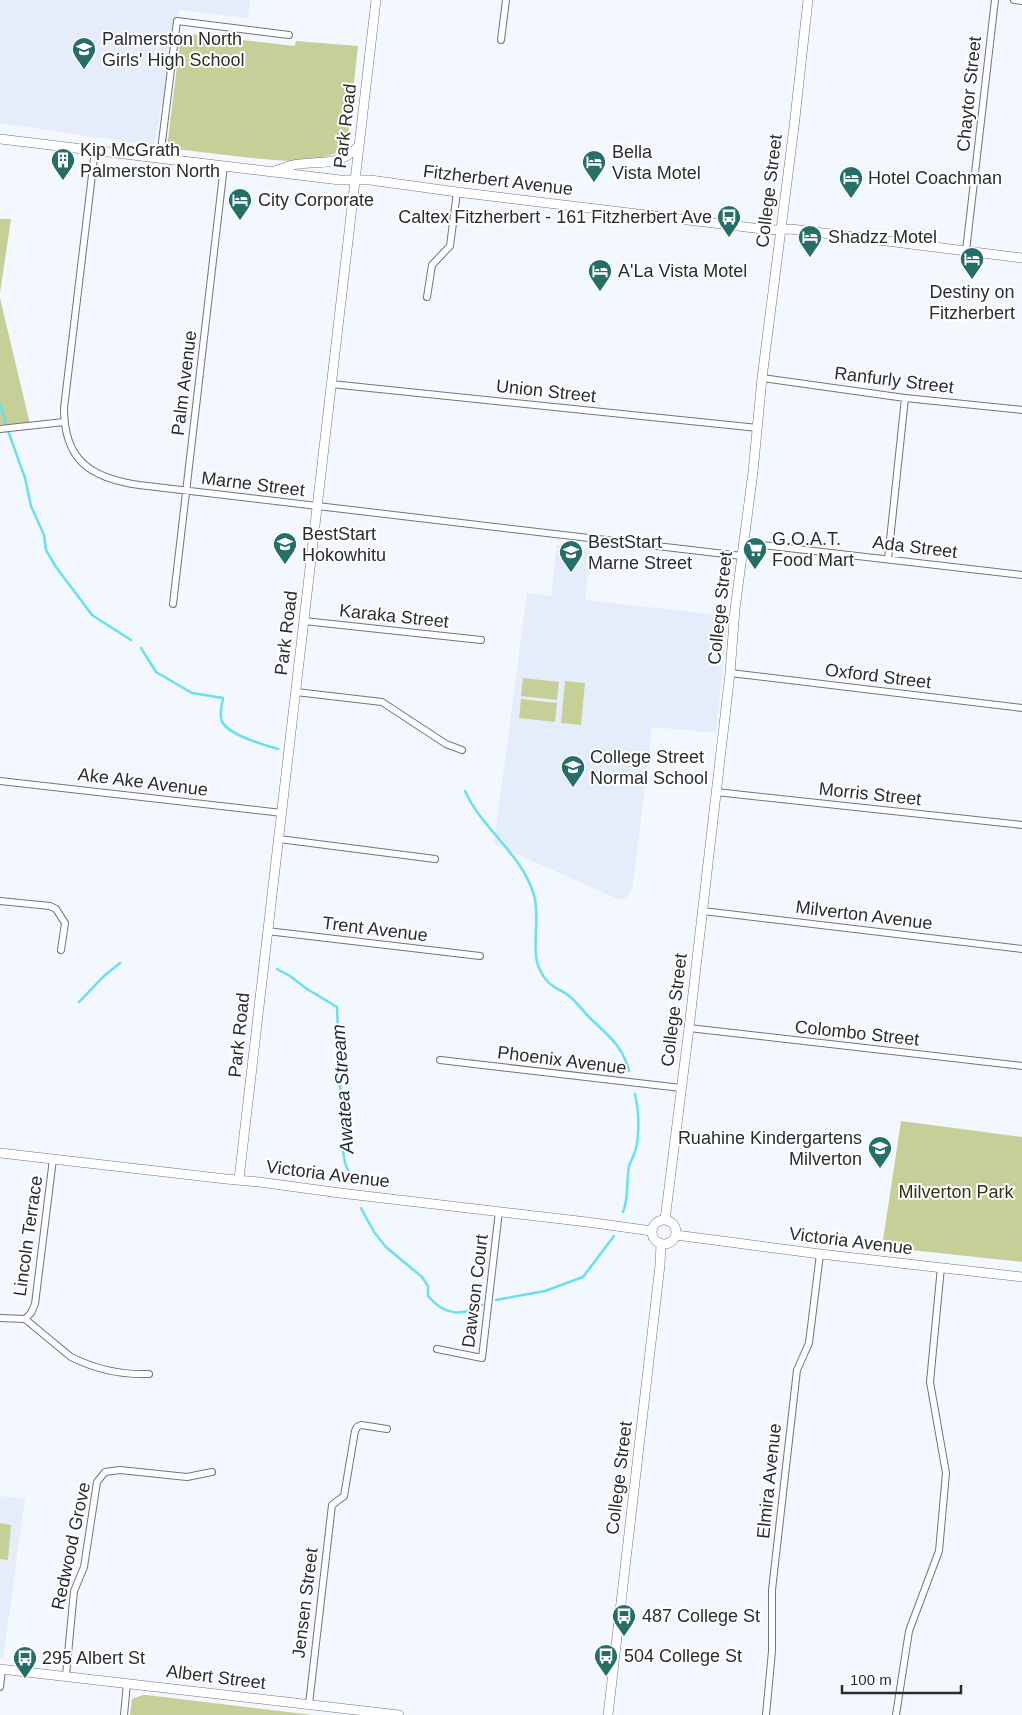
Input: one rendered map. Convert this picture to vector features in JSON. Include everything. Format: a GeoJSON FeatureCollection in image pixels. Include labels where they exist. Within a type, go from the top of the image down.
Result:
{"type":"FeatureCollection","features":[{"type":"Feature","properties":{"kind":"street","name":"Park Road"},"geometry":{"type":"LineString","coordinates":[[239,1179],[376,0]]}},
{"type":"Feature","properties":{"kind":"street"},"geometry":{"type":"LineString","coordinates":[[501,40],[506,0]]}},
{"type":"Feature","properties":{"kind":"street","name":"College Street"},"geometry":{"type":"LineString","coordinates":[[665,1220],[703,911],[758,428],[762,378],[808,0]]}},
{"type":"Feature","properties":{"kind":"street","name":"Chaytor Street"},"geometry":{"type":"LineString","coordinates":[[966,251],[995,0]]}},
{"type":"Feature","properties":{"kind":"street"},"geometry":{"type":"LineString","coordinates":[[1014,0],[1022,1]]}},
{"type":"Feature","properties":{"kind":"street"},"geometry":{"type":"LineString","coordinates":[[160,158],[177,21],[289,35]]}},
{"type":"Feature","properties":{"kind":"street","name":"Fitzherbert Avenue"},"geometry":{"type":"LineString","coordinates":[[0,139],[340,180],[408,184],[457,192],[770,230],[832,234],[1022,258]]}},
{"type":"Feature","properties":{"kind":"street"},"geometry":{"type":"LineString","coordinates":[[271,171],[298,164],[334,161],[349,156],[359,146]]}},
{"type":"Feature","properties":{"kind":"street","name":"Marne Street"},"geometry":{"type":"LineString","coordinates":[[95,150],[64,408],[64,422],[67,438],[74,451],[84,465],[98,476],[118,482],[186,491],[742,556]]}},
{"type":"Feature","properties":{"kind":"street","name":"Palm Avenue"},"geometry":{"type":"LineString","coordinates":[[173,604],[224,166]]}},
{"type":"Feature","properties":{"kind":"street"},"geometry":{"type":"LineString","coordinates":[[427,297],[432,265],[450,246],[457,192]]}},
{"type":"Feature","properties":{"kind":"street","name":"Ranfurly Street"},"geometry":{"type":"LineString","coordinates":[[762,378],[905,398],[1022,410]]}},
{"type":"Feature","properties":{"kind":"street","name":"Union Street"},"geometry":{"type":"LineString","coordinates":[[331,384],[758,428]]}},
{"type":"Feature","properties":{"kind":"street"},"geometry":{"type":"LineString","coordinates":[[888,559],[905,398]]}},
{"type":"Feature","properties":{"kind":"street"},"geometry":{"type":"LineString","coordinates":[[0,429],[64,422]]}},
{"type":"Feature","properties":{"kind":"street","name":"Ada Street"},"geometry":{"type":"LineString","coordinates":[[744,543],[1022,575]]}},
{"type":"Feature","properties":{"kind":"street","name":"Karaka Street"},"geometry":{"type":"LineString","coordinates":[[304,621],[481,640]]}},
{"type":"Feature","properties":{"kind":"street","name":"Oxford Street"},"geometry":{"type":"LineString","coordinates":[[730,674],[1022,708]]}},
{"type":"Feature","properties":{"kind":"street"},"geometry":{"type":"LineString","coordinates":[[296,692],[382,702],[446,744],[462,750]]}},
{"type":"Feature","properties":{"kind":"street","name":"Ake Ake Avenue"},"geometry":{"type":"LineString","coordinates":[[0,781],[282,814]]}},
{"type":"Feature","properties":{"kind":"street","name":"Morris Street"},"geometry":{"type":"LineString","coordinates":[[716,792],[1022,825]]}},
{"type":"Feature","properties":{"kind":"street"},"geometry":{"type":"LineString","coordinates":[[279,840],[435,859]]}},
{"type":"Feature","properties":{"kind":"street"},"geometry":{"type":"LineString","coordinates":[[0,901],[56,908],[65,923],[61,950]]}},
{"type":"Feature","properties":{"kind":"street","name":"Milverton Avenue"},"geometry":{"type":"LineString","coordinates":[[703,911],[1022,949]]}},
{"type":"Feature","properties":{"kind":"street","name":"Trent Avenue"},"geometry":{"type":"LineString","coordinates":[[267,930],[480,956]]}},
{"type":"Feature","properties":{"kind":"street","name":"Colombo Street"},"geometry":{"type":"LineString","coordinates":[[689,1028],[1022,1066]]}},
{"type":"Feature","properties":{"kind":"street","name":"Phoenix Avenue"},"geometry":{"type":"LineString","coordinates":[[440,1060],[681,1088]]}},
{"type":"Feature","properties":{"kind":"street","name":"Victoria Avenue"},"geometry":{"type":"LineString","coordinates":[[0,1153],[239,1179],[652,1231]]}},
{"type":"Feature","properties":{"kind":"street","name":"Lincoln Terrace"},"geometry":{"type":"LineString","coordinates":[[0,1318],[25,1318],[31,1313],[36,1298],[53,1159]]}},
{"type":"Feature","properties":{"kind":"street","name":"Dawson Court"},"geometry":{"type":"LineString","coordinates":[[436,1349],[482,1358],[500,1211]]}},
{"type":"Feature","properties":{"kind":"street"},"geometry":{"type":"LineString","coordinates":[[665,1220],[676,1227],[676,1235],[672,1242],[668,1244],[662,1244],[654,1239],[652,1231],[656,1224],[665,1220]]}},
{"type":"Feature","properties":{"kind":"street","name":"Victoria Avenue"},"geometry":{"type":"LineString","coordinates":[[676,1235],[820,1254],[1022,1277]]}},
{"type":"Feature","properties":{"kind":"street","name":"College Street"},"geometry":{"type":"LineString","coordinates":[[608,1715],[662,1244]]}},
{"type":"Feature","properties":{"kind":"street","name":"Elmira Avenue"},"geometry":{"type":"LineString","coordinates":[[766,1715],[772,1651],[772,1590],[797,1370],[808,1343],[820,1254]]}},
{"type":"Feature","properties":{"kind":"street"},"geometry":{"type":"LineString","coordinates":[[896,1715],[909,1631],[939,1551],[941,1532],[946,1473],[930,1382],[941,1268]]}},
{"type":"Feature","properties":{"kind":"street"},"geometry":{"type":"LineString","coordinates":[[25,1318],[71,1357],[107,1370],[149,1374]]}},
{"type":"Feature","properties":{"kind":"street","name":"Jensen Street"},"geometry":{"type":"LineString","coordinates":[[309,1704],[332,1505],[344,1496],[357,1427],[387,1429]]}},
{"type":"Feature","properties":{"kind":"street","name":"Redwood Grove"},"geometry":{"type":"LineString","coordinates":[[66,1675],[74,1592],[84,1567],[97,1482],[105,1472],[120,1470],[187,1477],[212,1472]]}},
{"type":"Feature","properties":{"kind":"street"},"geometry":{"type":"LineString","coordinates":[[0,1687],[1,1669]]}},
{"type":"Feature","properties":{"kind":"street","name":"Albert Street"},"geometry":{"type":"LineString","coordinates":[[1,1669],[66,1675],[399,1715]]}},
{"type":"Feature","properties":{"kind":"street"},"geometry":{"type":"LineString","coordinates":[[124,1715],[127,1683]]}},
{"type":"Feature","properties":{"kind":"shaded area","name":"Palmerston North Girls' High School"},"geometry":{"type":"Polygon","coordinates":[[[0,0],[250,0],[248,18],[179,10],[154,146],[0,123],[0,0]]]}},
{"type":"Feature","properties":{"kind":"shaded area","name":"College Street Normal School"},"geometry":{"type":"Polygon","coordinates":[[[557,545],[591,549],[585,600],[728,616],[716,733],[652,727],[633,886],[626,898],[620,900],[494,844],[527,593],[551,596],[557,545]]]}},
{"type":"Feature","properties":{"kind":"shaded area"},"geometry":{"type":"Polygon","coordinates":[[[0,1496],[25,1499],[3,1659],[0,1658],[0,1496]]]}},
{"type":"Feature","properties":{"kind":"green space"},"geometry":{"type":"Polygon","coordinates":[[[181,33],[295,46],[296,41],[358,46],[347,145],[328,156],[296,161],[258,159],[167,148],[181,33]]]}},
{"type":"Feature","properties":{"kind":"green space"},"geometry":{"type":"Polygon","coordinates":[[[0,219],[11,219],[0,293],[0,219]]]}},
{"type":"Feature","properties":{"kind":"green space"},"geometry":{"type":"Polygon","coordinates":[[[0,298],[31,425],[0,429],[0,298]]]}},
{"type":"Feature","properties":{"kind":"green space"},"geometry":{"type":"Polygon","coordinates":[[[523,678],[559,682],[557,700],[521,696],[523,678]]]}},
{"type":"Feature","properties":{"kind":"green space"},"geometry":{"type":"Polygon","coordinates":[[[565,681],[585,683],[581,725],[561,723],[565,681]]]}},
{"type":"Feature","properties":{"kind":"green space"},"geometry":{"type":"Polygon","coordinates":[[[521,699],[557,703],[555,722],[519,718],[521,699]]]}},
{"type":"Feature","properties":{"kind":"green space","name":"Milverton Park"},"geometry":{"type":"Polygon","coordinates":[[[901,1121],[1022,1137],[1022,1262],[882,1247],[901,1121]]]}},
{"type":"Feature","properties":{"kind":"green space"},"geometry":{"type":"Polygon","coordinates":[[[0,1523],[11,1525],[8,1560],[0,1559],[0,1523]]]}},
{"type":"Feature","properties":{"kind":"green space"},"geometry":{"type":"Polygon","coordinates":[[[143,1695],[313,1715],[130,1715],[132,1699],[143,1695]]]}},
{"type":"Feature","properties":{"kind":"waterway","name":"Awatea Stream"},"geometry":{"type":"LineString","coordinates":[[0,403],[25,478],[31,506],[44,535],[46,550],[56,567],[92,615],[131,640]]}},
{"type":"Feature","properties":{"kind":"waterway","name":"Awatea Stream"},"geometry":{"type":"LineString","coordinates":[[141,648],[156,672],[192,693],[223,698],[221,718],[223,724],[229,729],[245,738],[278,749]]}},
{"type":"Feature","properties":{"kind":"waterway","name":"Awatea Stream"},"geometry":{"type":"LineString","coordinates":[[465,791],[481,818],[521,867],[528,880],[536,904],[536,954],[540,970],[552,985],[571,997],[613,1041],[622,1054],[629,1071]]}},
{"type":"Feature","properties":{"kind":"waterway"},"geometry":{"type":"LineString","coordinates":[[79,1002],[104,976],[120,963]]}},
{"type":"Feature","properties":{"kind":"waterway","name":"Awatea Stream"},"geometry":{"type":"LineString","coordinates":[[277,969],[337,1007],[340,1087],[344,1110],[342,1130],[343,1151],[345,1163],[352,1180]]}},
{"type":"Feature","properties":{"kind":"waterway","name":"Awatea Stream"},"geometry":{"type":"LineString","coordinates":[[623,1212],[626,1201],[629,1166],[638,1138],[638,1115],[635,1094]]}},
{"type":"Feature","properties":{"kind":"waterway"},"geometry":{"type":"LineString","coordinates":[[361,1208],[374,1232],[386,1247],[422,1277],[428,1286],[428,1296],[440,1307],[453,1312],[460,1312],[482,1305]]}},
{"type":"Feature","properties":{"kind":"waterway","name":"Awatea Stream"},"geometry":{"type":"LineString","coordinates":[[496,1300],[545,1291],[583,1277],[614,1236]]}},
{"type":"Feature","properties":{"kind":"place","name":"Palmerston North Girls' High School"},"geometry":{"type":"Point","coordinates":[84,70]}},
{"type":"Feature","properties":{"kind":"place","name":"Kip McGrath Palmerston North"},"geometry":{"type":"Point","coordinates":[63,181]}},
{"type":"Feature","properties":{"kind":"place","name":"Bella Vista Motel"},"geometry":{"type":"Point","coordinates":[594,183]}},
{"type":"Feature","properties":{"kind":"place","name":"Hotel Coachman"},"geometry":{"type":"Point","coordinates":[851,199]}},
{"type":"Feature","properties":{"kind":"place","name":"City Corporate"},"geometry":{"type":"Point","coordinates":[240,221]}},
{"type":"Feature","properties":{"kind":"place","name":"Caltex Fitzherbert - 161 Fitzherbert Ave"},"geometry":{"type":"Point","coordinates":[729,238]}},
{"type":"Feature","properties":{"kind":"place","name":"Shadzz Motel"},"geometry":{"type":"Point","coordinates":[810,258]}},
{"type":"Feature","properties":{"kind":"place","name":"Destiny on Fitzherbert"},"geometry":{"type":"Point","coordinates":[972,280]}},
{"type":"Feature","properties":{"kind":"place","name":"A'La Vista Motel"},"geometry":{"type":"Point","coordinates":[600,292]}},
{"type":"Feature","properties":{"kind":"place","name":"BestStart Hokowhitu"},"geometry":{"type":"Point","coordinates":[285,565]}},
{"type":"Feature","properties":{"kind":"place","name":"G.O.A.T. Food Mart"},"geometry":{"type":"Point","coordinates":[755,570]}},
{"type":"Feature","properties":{"kind":"place","name":"BestStart Marne Street"},"geometry":{"type":"Point","coordinates":[571,573]}},
{"type":"Feature","properties":{"kind":"place","name":"College Street Normal School"},"geometry":{"type":"Point","coordinates":[573,788]}},
{"type":"Feature","properties":{"kind":"place","name":"Ruahine Kindergartens Milverton"},"geometry":{"type":"Point","coordinates":[880,1169]}},
{"type":"Feature","properties":{"kind":"place","name":"487 College St"},"geometry":{"type":"Point","coordinates":[624,1637]}},
{"type":"Feature","properties":{"kind":"place","name":"504 College St"},"geometry":{"type":"Point","coordinates":[606,1677]}},
{"type":"Feature","properties":{"kind":"place","name":"295 Albert St"},"geometry":{"type":"Point","coordinates":[25,1679]}}]}
